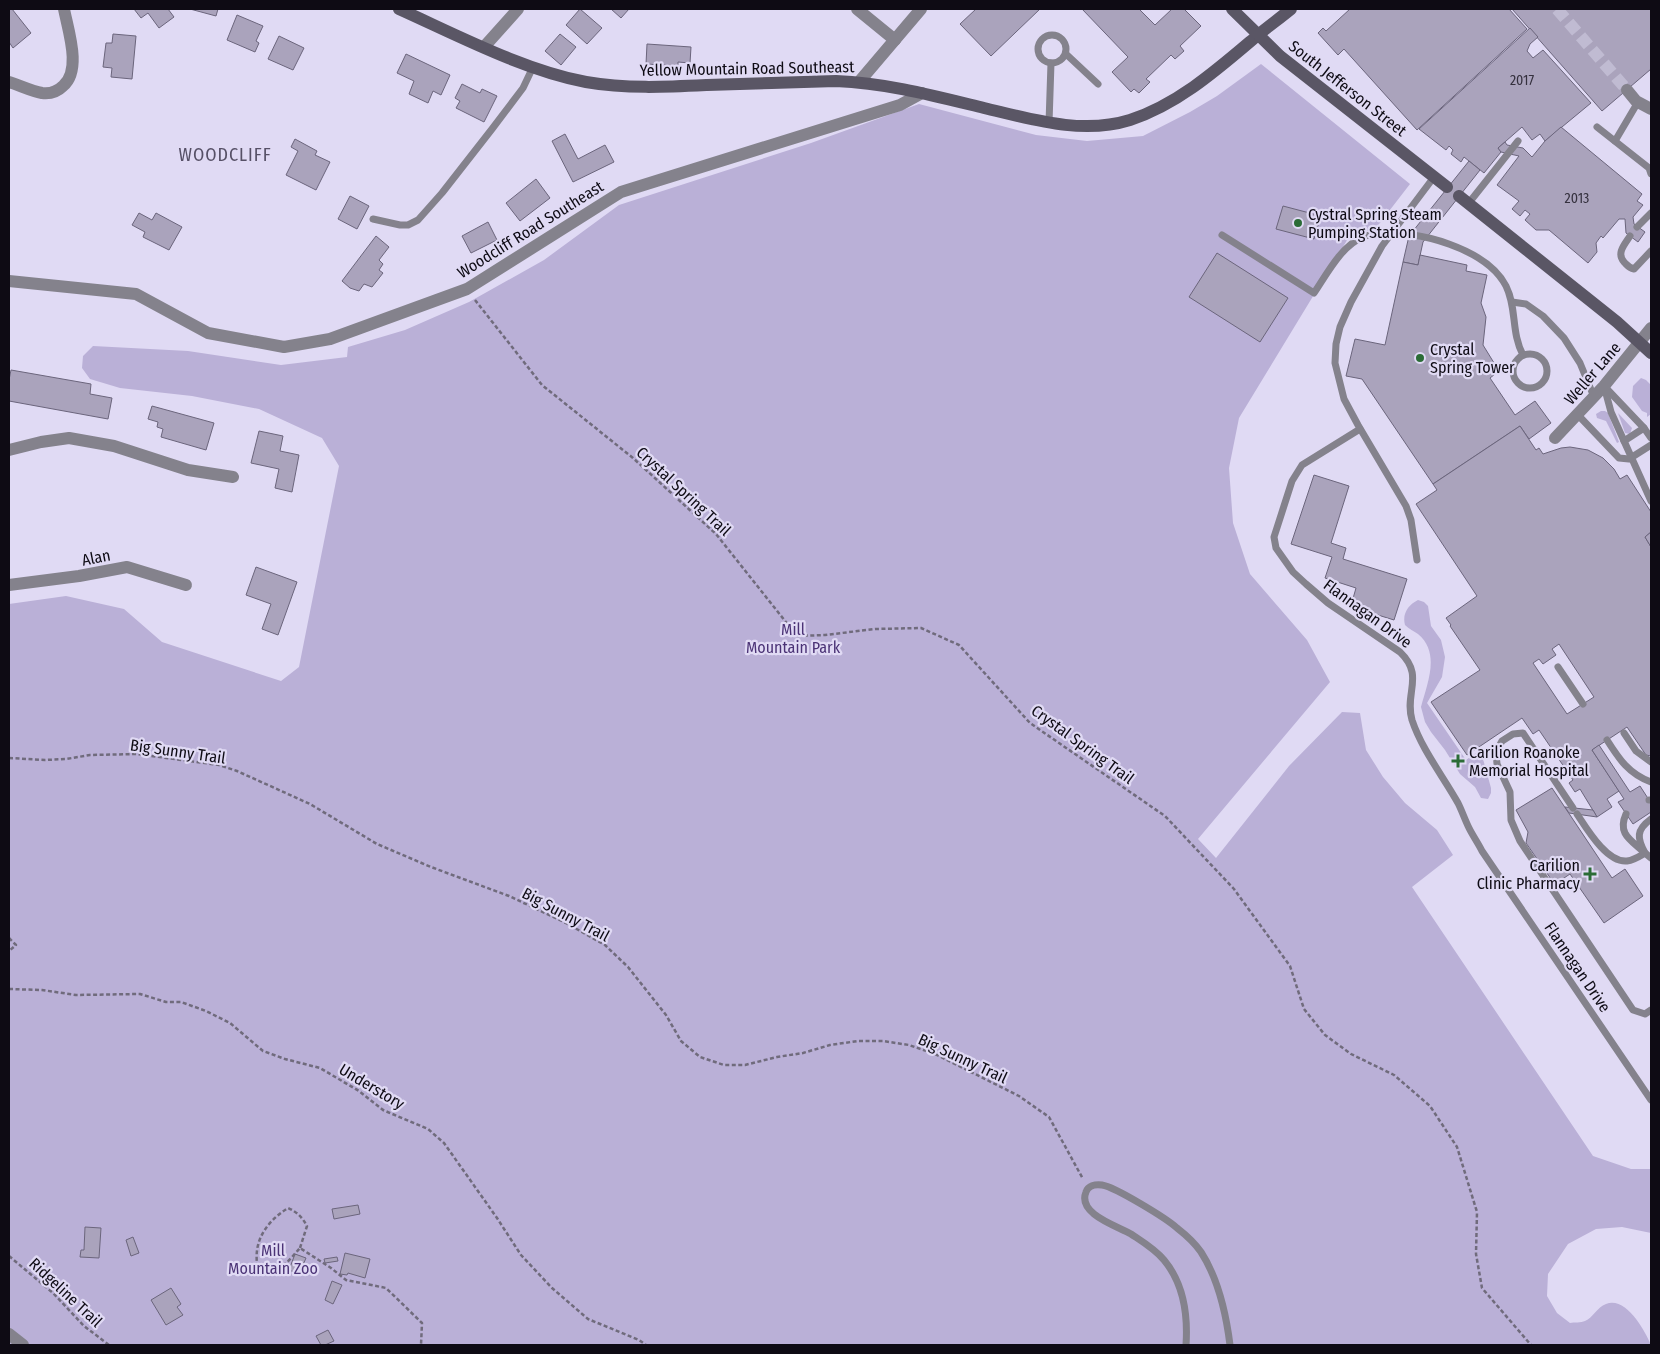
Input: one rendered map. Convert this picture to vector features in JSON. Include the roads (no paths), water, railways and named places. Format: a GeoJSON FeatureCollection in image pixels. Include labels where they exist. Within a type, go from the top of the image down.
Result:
{"type":"FeatureCollection","features":[{"type":"Feature","properties":{"kind":"street"},"geometry":{"type":"LineString","coordinates":[[9,82],[42,93],[52,93],[67,83],[72,74],[74,64],[64,9]]}},
{"type":"Feature","properties":{"kind":"street","name":"Yellow Mountain Road Southeast"},"geometry":{"type":"LineString","coordinates":[[399,9],[533,67],[584,81],[617,86],[651,87],[836,81],[859,82],[922,93],[1049,123],[1077,126],[1108,125],[1128,121],[1152,112],[1184,94],[1219,69],[1291,9]]}},
{"type":"Feature","properties":{"kind":"street"},"geometry":{"type":"LineString","coordinates":[[484,47],[518,9]]}},
{"type":"Feature","properties":{"kind":"street"},"geometry":{"type":"LineString","coordinates":[[857,9],[896,40]]}},
{"type":"Feature","properties":{"kind":"street"},"geometry":{"type":"LineString","coordinates":[[859,82],[921,9]]}},
{"type":"Feature","properties":{"kind":"street","name":"South Jefferson Street"},"geometry":{"type":"LineString","coordinates":[[1232,9],[1280,56],[1447,187]]}},
{"type":"Feature","properties":{"kind":"street"},"geometry":{"type":"LineString","coordinates":[[1626,90],[1638,102],[1651,109]]}},
{"type":"Feature","properties":{"kind":"street","name":"Woodcliff Road Southeast"},"geometry":{"type":"LineString","coordinates":[[9,281],[136,294],[208,333],[284,347],[330,340],[467,289],[621,192],[900,105],[922,93]]}},
{"type":"Feature","properties":{"kind":"street"},"geometry":{"type":"LineString","coordinates":[[1464,200],[1640,342],[1651,353]]}},
{"type":"Feature","properties":{"kind":"street","name":"Weller Lane"},"geometry":{"type":"LineString","coordinates":[[1555,438],[1604,386],[1651,328]]}},
{"type":"Feature","properties":{"kind":"street"},"geometry":{"type":"LineString","coordinates":[[1640,342],[1651,361]]}},
{"type":"Feature","properties":{"kind":"street"},"geometry":{"type":"LineString","coordinates":[[9,450],[41,442],[69,438],[114,446],[188,470],[233,477]]}},
{"type":"Feature","properties":{"kind":"street","name":"Alan"},"geometry":{"type":"LineString","coordinates":[[9,585],[79,576],[127,567],[186,585]]}},
{"type":"Feature","properties":{"kind":"street"},"geometry":{"type":"LineString","coordinates":[[9,1334],[23,1345]]}},
{"type":"Feature","properties":{"kind":"lane"},"geometry":{"type":"LineString","coordinates":[[1053,34],[1062,38],[1066,46],[1066,54],[1062,60],[1051,63],[1044,61],[1039,54],[1039,44],[1044,37],[1053,34]]}},
{"type":"Feature","properties":{"kind":"lane"},"geometry":{"type":"LineString","coordinates":[[1066,54],[1098,84]]}},
{"type":"Feature","properties":{"kind":"lane"},"geometry":{"type":"LineString","coordinates":[[1049,123],[1051,63]]}},
{"type":"Feature","properties":{"kind":"lane"},"geometry":{"type":"LineString","coordinates":[[373,219],[400,225],[408,225],[418,220],[442,193],[523,88],[533,67]]}},
{"type":"Feature","properties":{"kind":"lane"},"geometry":{"type":"LineString","coordinates":[[1615,141],[1638,102]]}},
{"type":"Feature","properties":{"kind":"lane"},"geometry":{"type":"LineString","coordinates":[[1597,127],[1649,168],[1651,174]]}},
{"type":"Feature","properties":{"kind":"lane"},"geometry":{"type":"LineString","coordinates":[[1464,200],[1518,141]]}},
{"type":"Feature","properties":{"kind":"lane"},"geometry":{"type":"LineString","coordinates":[[1416,560],[1411,520],[1406,506],[1344,399],[1335,363],[1336,344],[1340,327],[1365,274],[1391,232],[1434,177]]}},
{"type":"Feature","properties":{"kind":"lane"},"geometry":{"type":"LineString","coordinates":[[1637,227],[1651,213]]}},
{"type":"Feature","properties":{"kind":"lane"},"geometry":{"type":"LineString","coordinates":[[1222,235],[1314,293],[1340,254],[1364,236],[1391,232],[1432,239],[1464,250],[1494,269],[1506,285],[1512,302],[1516,339],[1523,355]]}},
{"type":"Feature","properties":{"kind":"lane"},"geometry":{"type":"LineString","coordinates":[[1630,236],[1621,250],[1622,259],[1629,268],[1634,268],[1651,251]]}},
{"type":"Feature","properties":{"kind":"lane"},"geometry":{"type":"LineString","coordinates":[[1512,302],[1526,304],[1543,316],[1564,338],[1580,363],[1594,397]]}},
{"type":"Feature","properties":{"kind":"lane"},"geometry":{"type":"LineString","coordinates":[[1534,354],[1544,360],[1547,365],[1546,376],[1540,386],[1523,387],[1515,379],[1513,368],[1523,355],[1534,354]]}},
{"type":"Feature","properties":{"kind":"lane"},"geometry":{"type":"LineString","coordinates":[[1604,386],[1644,428],[1651,438]]}},
{"type":"Feature","properties":{"kind":"lane"},"geometry":{"type":"LineString","coordinates":[[1604,386],[1611,412],[1651,501]]}},
{"type":"Feature","properties":{"kind":"lane"},"geometry":{"type":"LineString","coordinates":[[1578,415],[1616,456],[1626,460],[1651,445]]}},
{"type":"Feature","properties":{"kind":"lane"},"geometry":{"type":"LineString","coordinates":[[1624,441],[1644,428]]}},
{"type":"Feature","properties":{"kind":"lane","name":"Flannagan Drive"},"geometry":{"type":"LineString","coordinates":[[1360,429],[1302,465],[1292,481],[1274,537],[1276,548],[1293,572],[1322,598],[1409,660],[1413,670],[1410,708],[1413,720],[1427,750],[1459,805],[1468,827],[1482,851],[1651,1100]]}},
{"type":"Feature","properties":{"kind":"lane"},"geometry":{"type":"LineString","coordinates":[[1558,667],[1583,704]]}},
{"type":"Feature","properties":{"kind":"lane"},"geometry":{"type":"LineString","coordinates":[[1645,853],[1626,861],[1608,854],[1593,838],[1523,733],[1513,734],[1498,746],[1496,758],[1510,792],[1511,820],[1520,841],[1633,1010],[1645,1014],[1651,1010]]}},
{"type":"Feature","properties":{"kind":"lane"},"geometry":{"type":"LineString","coordinates":[[1624,733],[1640,756],[1651,762]]}},
{"type":"Feature","properties":{"kind":"lane"},"geometry":{"type":"LineString","coordinates":[[1607,740],[1621,762],[1629,770],[1651,782]]}},
{"type":"Feature","properties":{"kind":"lane"},"geometry":{"type":"LineString","coordinates":[[1626,814],[1622,823],[1624,834],[1651,858]]}},
{"type":"Feature","properties":{"kind":"lane"},"geometry":{"type":"LineString","coordinates":[[1645,853],[1639,841],[1640,832],[1645,824],[1651,820]]}},
{"type":"Feature","properties":{"kind":"lane"},"geometry":{"type":"LineString","coordinates":[[1186,1345],[1186,1312],[1182,1293],[1174,1274],[1164,1259],[1150,1247],[1129,1233],[1096,1216],[1086,1206],[1084,1200],[1088,1188],[1094,1185],[1103,1185],[1124,1195],[1175,1226],[1192,1241],[1210,1269],[1219,1291],[1230,1345]]}},
{"type":"Feature","properties":{"kind":"tunnel"},"geometry":{"type":"LineString","coordinates":[[1557,9],[1627,90]]}},
{"type":"Feature","properties":{"kind":"place","name":"Cystral Spring Steam Pumping Station"},"geometry":{"type":"Point","coordinates":[1298,223]}},
{"type":"Feature","properties":{"kind":"place","name":"Crystal Spring Tower"},"geometry":{"type":"Point","coordinates":[1420,358]}},
{"type":"Feature","properties":{"kind":"place","name":"Carilion Roanoke Memorial Hospital"},"geometry":{"type":"Point","coordinates":[1458,761]}},
{"type":"Feature","properties":{"kind":"place","name":"Carilion Clinic Pharmacy"},"geometry":{"type":"Point","coordinates":[1590,874]}},
{"type":"Feature","properties":{"kind":"district","name":"WOODCLIFF"},"geometry":{"type":"Point","coordinates":[225,155]}},
{"type":"Feature","properties":{"kind":"park label","name":"Mill Mountain Park"},"geometry":{"type":"Point","coordinates":[793,638]}},
{"type":"Feature","properties":{"kind":"park label","name":"Mill Mountain Zoo"},"geometry":{"type":"Point","coordinates":[273,1259]}}]}
